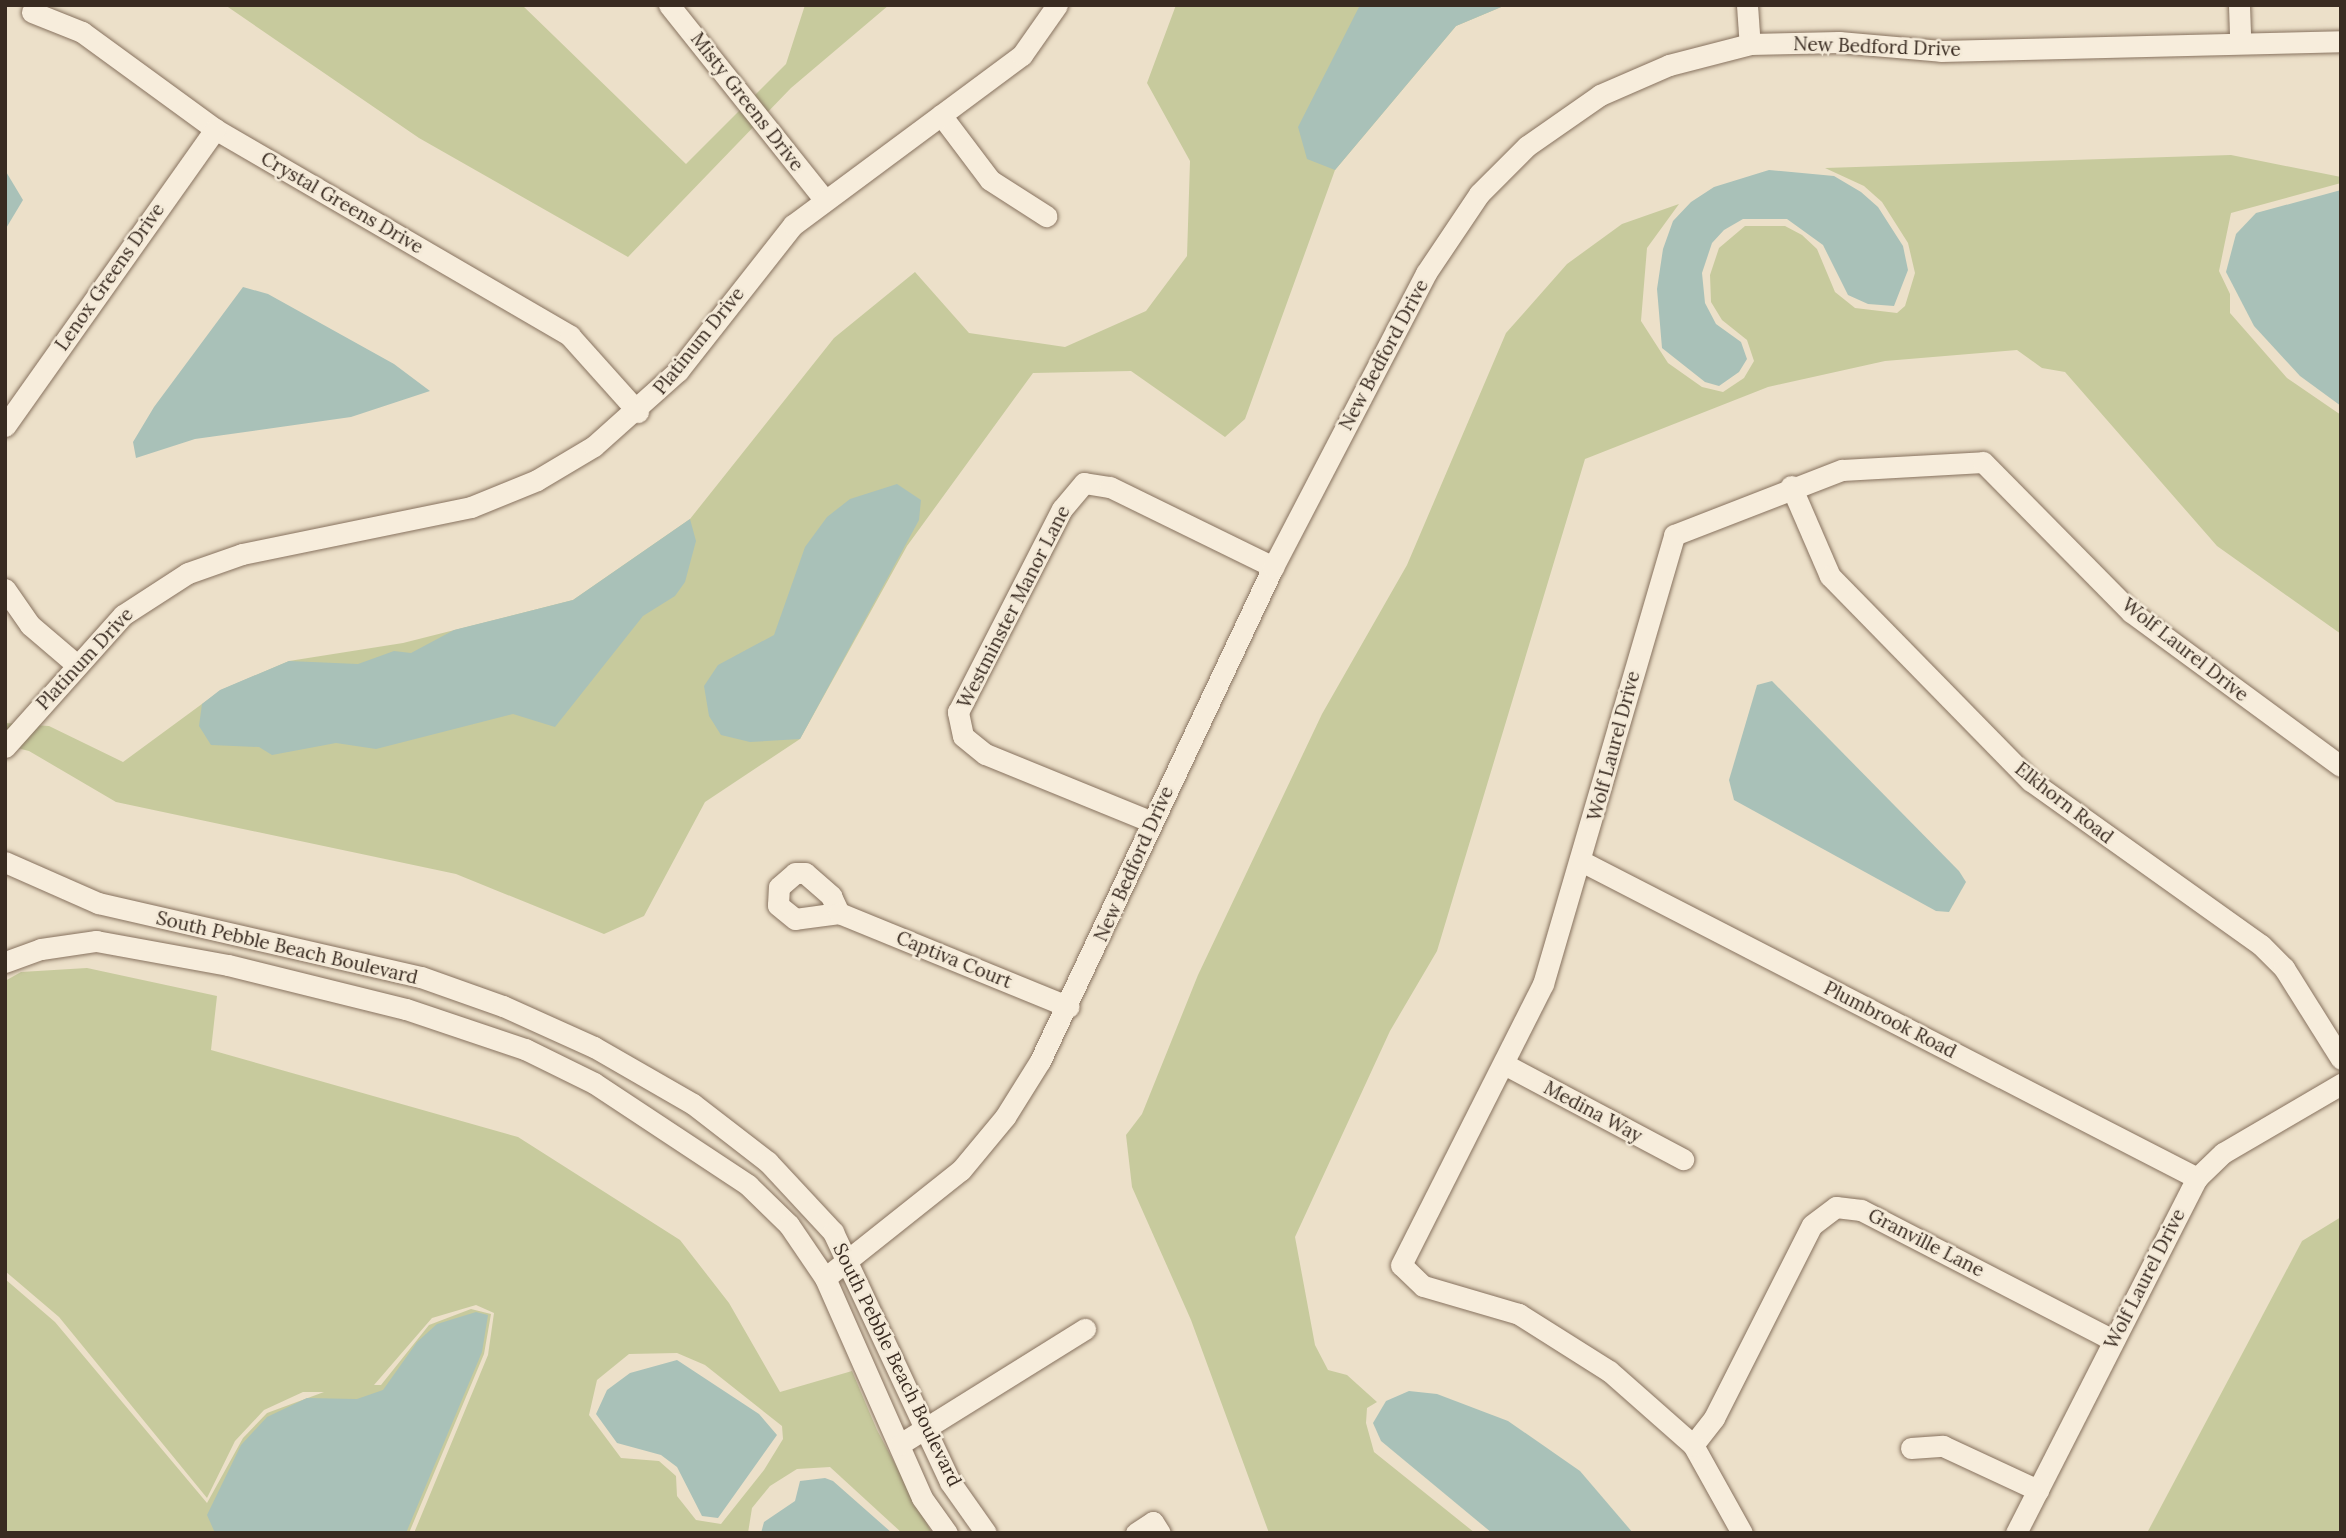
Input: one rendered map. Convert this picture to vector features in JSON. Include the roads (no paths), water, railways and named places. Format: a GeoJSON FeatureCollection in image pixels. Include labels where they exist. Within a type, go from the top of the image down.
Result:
{"type":"FeatureCollection","features":[{"type":"Feature","properties":{"kind":"street","name":"Misty Greens Drive"},"geometry":{"type":"LineString","coordinates":[[669,5],[824,199]]}},
{"type":"Feature","properties":{"kind":"street","name":"Platinum Drive"},"geometry":{"type":"LineString","coordinates":[[5,747],[123,615],[188,573],[242,554],[422,521],[489,501],[568,463],[638,412],[688,360],[784,234],[824,199],[1022,55],[1057,5]]}},
{"type":"Feature","properties":{"kind":"street"},"geometry":{"type":"LineString","coordinates":[[1747,5],[1750,44]]}},
{"type":"Feature","properties":{"kind":"street"},"geometry":{"type":"LineString","coordinates":[[2239,5],[2241,43]]}},
{"type":"Feature","properties":{"kind":"street","name":"Crystal Greens Drive"},"geometry":{"type":"LineString","coordinates":[[32,12],[82,32],[215,129],[570,336],[638,412]]}},
{"type":"Feature","properties":{"kind":"street","name":"New Bedford Drive"},"geometry":{"type":"LineString","coordinates":[[825,1278],[851,1262],[961,1170],[1005,1117],[1069,1007],[1152,821],[1273,567],[1426,273],[1479,194],[1527,146],[1600,95],[1668,65],[1750,44],[1839,42],[1941,51],[2341,41]]}},
{"type":"Feature","properties":{"kind":"street"},"geometry":{"type":"LineString","coordinates":[[941,115],[990,180],[1046,216]]}},
{"type":"Feature","properties":{"kind":"street","name":"Lenox Greens Drive"},"geometry":{"type":"LineString","coordinates":[[5,426],[215,129]]}},
{"type":"Feature","properties":{"kind":"street","name":"Wolf Laurel Drive"},"geometry":{"type":"LineString","coordinates":[[1742,1533],[1693,1445],[1576,1346],[1519,1314],[1423,1286],[1401,1265],[1543,984],[1583,862],[1674,535],[1791,486],[1842,470],[1983,462],[2131,612],[2341,766]]}},
{"type":"Feature","properties":{"kind":"street","name":"Westminster Manor Lane"},"geometry":{"type":"LineString","coordinates":[[1152,821],[985,754],[964,736],[958,712],[1062,509],[1084,483],[1110,487],[1273,567]]}},
{"type":"Feature","properties":{"kind":"street","name":"Elkhorn Road"},"geometry":{"type":"LineString","coordinates":[[1791,486],[1830,576],[2031,781],[2261,945],[2284,968],[2341,1059]]}},
{"type":"Feature","properties":{"kind":"street"},"geometry":{"type":"LineString","coordinates":[[5,589],[30,625],[77,665]]}},
{"type":"Feature","properties":{"kind":"street","name":"South Pebble Beach Boulevard"},"geometry":{"type":"LineString","coordinates":[[5,862],[98,903],[421,977],[503,1006],[594,1047],[693,1104],[768,1162],[816,1209],[851,1262],[950,1482],[986,1533]]}},
{"type":"Feature","properties":{"kind":"street","name":"Plumbrook Road"},"geometry":{"type":"LineString","coordinates":[[1583,862],[2197,1178]]}},
{"type":"Feature","properties":{"kind":"street","name":"Captiva Court"},"geometry":{"type":"LineString","coordinates":[[839,913],[1069,1007]]}},
{"type":"Feature","properties":{"kind":"street"},"geometry":{"type":"LineString","coordinates":[[228,965],[234,933]]}},
{"type":"Feature","properties":{"kind":"street","name":"South Pebble Beach Boulevard"},"geometry":{"type":"LineString","coordinates":[[5,962],[41,948],[96,941],[228,965],[406,1009],[525,1049],[594,1083],[748,1185],[789,1225],[825,1278],[922,1498],[947,1533]]}},
{"type":"Feature","properties":{"kind":"street","name":"Medina Way"},"geometry":{"type":"LineString","coordinates":[[1504,1064],[1683,1159]]}},
{"type":"Feature","properties":{"kind":"street","name":"Wolf Laurel Drive"},"geometry":{"type":"LineString","coordinates":[[2016,1533],[2197,1178],[2223,1153],[2341,1084]]}},
{"type":"Feature","properties":{"kind":"street","name":"Granville Lane"},"geometry":{"type":"LineString","coordinates":[[1693,1445],[1714,1418],[1812,1225],[1836,1207],[1861,1210],[2113,1340]]}},
{"type":"Feature","properties":{"kind":"street"},"geometry":{"type":"LineString","coordinates":[[900,1444],[1085,1329]]}},
{"type":"Feature","properties":{"kind":"street"},"geometry":{"type":"LineString","coordinates":[[1911,1448],[1943,1446],[2038,1490]]}},
{"type":"Feature","properties":{"kind":"street"},"geometry":{"type":"LineString","coordinates":[[1136,1533],[1153,1522],[1160,1533]]}}]}
